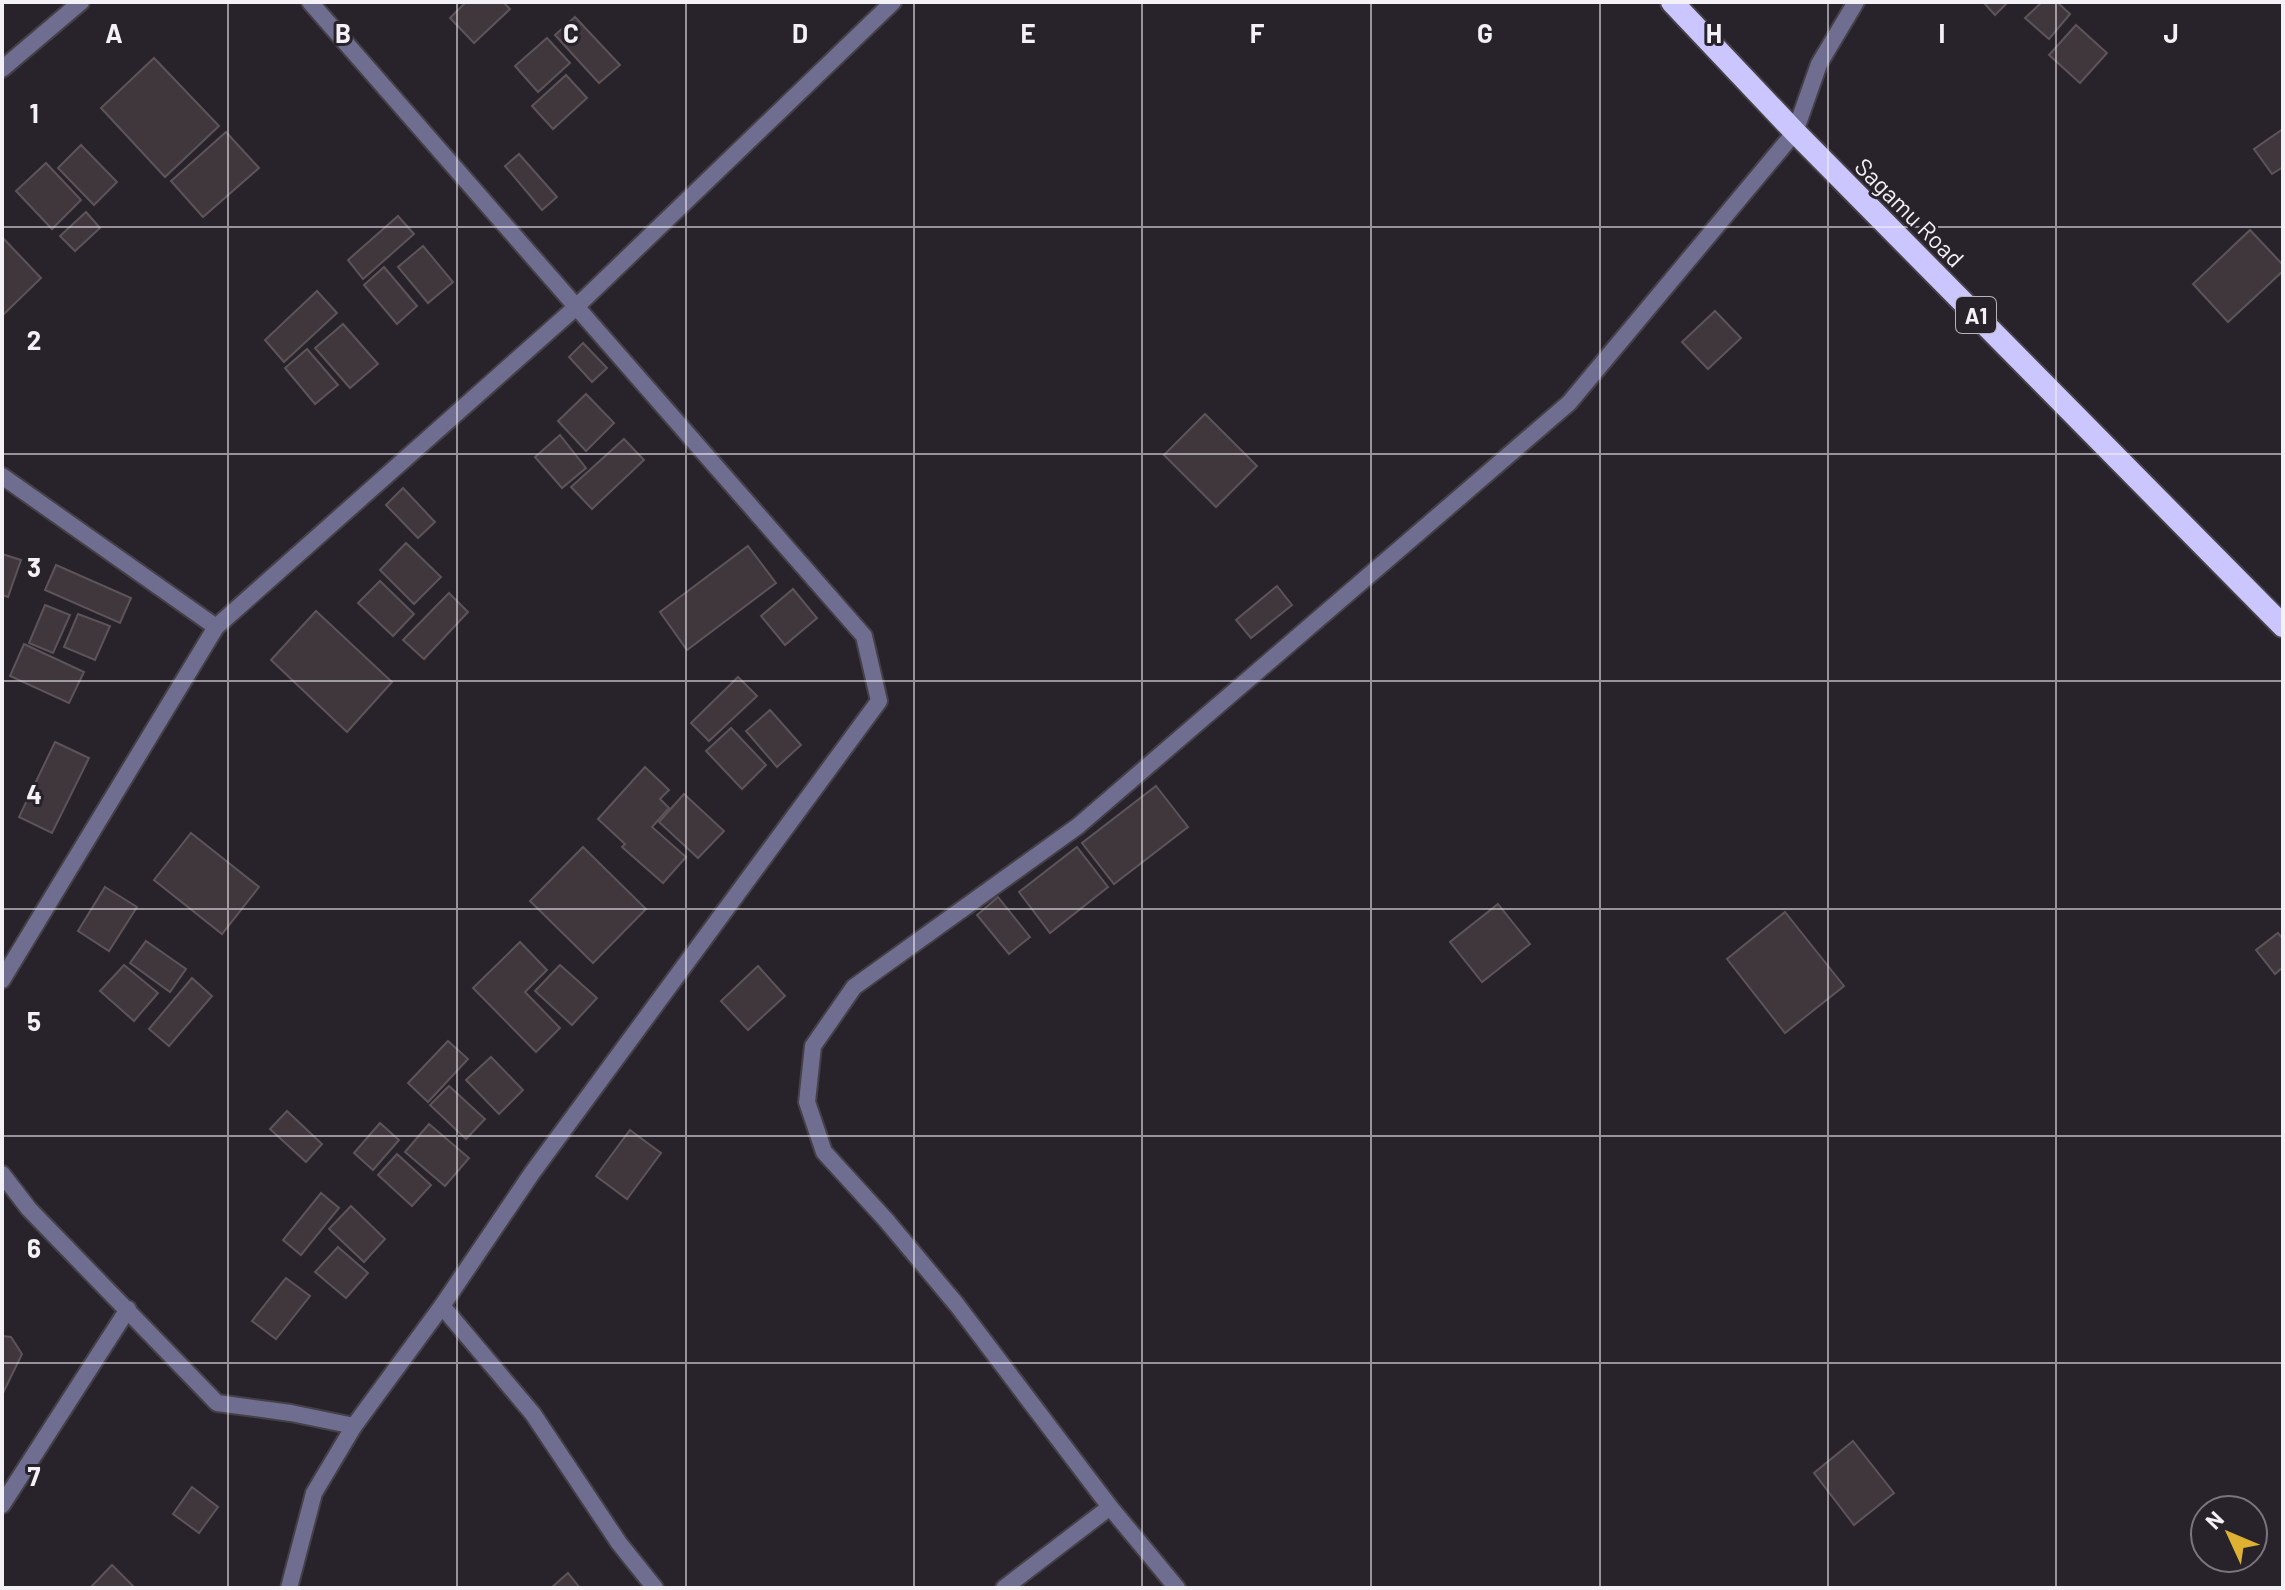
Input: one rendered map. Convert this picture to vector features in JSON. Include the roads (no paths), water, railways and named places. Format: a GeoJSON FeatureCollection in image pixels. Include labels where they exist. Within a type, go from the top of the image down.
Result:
{"type":"FeatureCollection","features":[{"type":"Feature","properties":{"kind":"highway","name":"Sagamu Road"},"geometry":{"type":"LineString","coordinates":[[1672,2],[1795,132],[2283,626]]}},
{"type":"Feature","properties":{"kind":"street"},"geometry":{"type":"LineString","coordinates":[[2,69],[81,2]]}},
{"type":"Feature","properties":{"kind":"street"},"geometry":{"type":"LineString","coordinates":[[289,1588],[314,1493],[354,1426],[442,1306],[532,1173],[879,701],[864,636],[310,2]]}},
{"type":"Feature","properties":{"kind":"street"},"geometry":{"type":"LineString","coordinates":[[2,980],[216,627],[575,308],[893,2]]}},
{"type":"Feature","properties":{"kind":"street"},"geometry":{"type":"LineString","coordinates":[[1177,1588],[1110,1507],[957,1305],[824,1152],[807,1102],[813,1046],[854,987],[1078,826],[1569,403],[1795,132],[1819,64],[1856,2]]}},
{"type":"Feature","properties":{"kind":"street"},"geometry":{"type":"LineString","coordinates":[[2,476],[216,627]]}},
{"type":"Feature","properties":{"kind":"street"},"geometry":{"type":"LineString","coordinates":[[2,1174],[29,1209],[217,1403],[354,1426]]}},
{"type":"Feature","properties":{"kind":"street"},"geometry":{"type":"LineString","coordinates":[[442,1306],[533,1414],[619,1543],[655,1588]]}},
{"type":"Feature","properties":{"kind":"street"},"geometry":{"type":"LineString","coordinates":[[2,1505],[128,1309]]}},
{"type":"Feature","properties":{"kind":"street"},"geometry":{"type":"LineString","coordinates":[[1004,1588],[1110,1507]]}}]}
